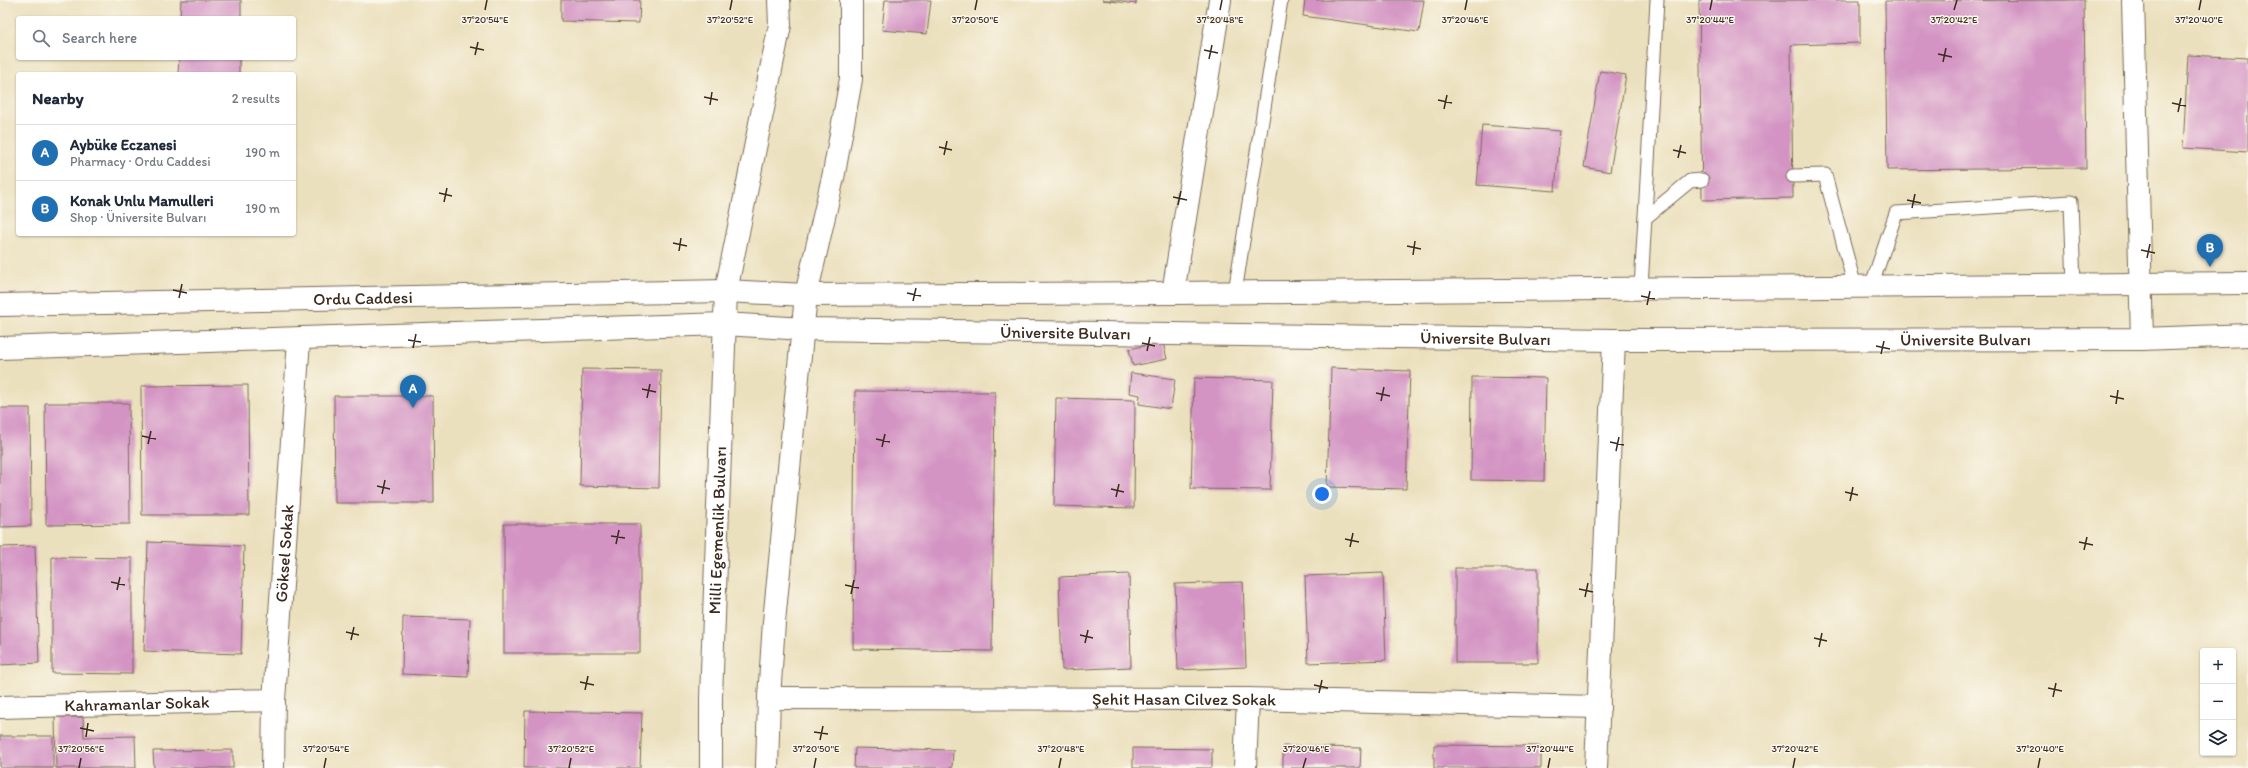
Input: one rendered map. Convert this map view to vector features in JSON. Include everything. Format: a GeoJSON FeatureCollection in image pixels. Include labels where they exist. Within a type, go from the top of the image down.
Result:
{"type":"FeatureCollection","features":[{"type":"Feature","properties":{"kind":"main road","name":"Milli Egemenlik Bulvarı"},"geometry":{"type":"LineString","coordinates":[[711,768],[712,690],[726,291],[780,24],[780,0]]}},
{"type":"Feature","properties":{"kind":"main road"},"geometry":{"type":"LineString","coordinates":[[767,768],[769,698],[774,622],[804,329],[806,295],[834,174],[851,79],[851,0]]}},
{"type":"Feature","properties":{"kind":"main road"},"geometry":{"type":"LineString","coordinates":[[1173,293],[1220,0]]}},
{"type":"Feature","properties":{"kind":"main road"},"geometry":{"type":"LineString","coordinates":[[2133,0],[2142,339]]}},
{"type":"Feature","properties":{"kind":"main road"},"geometry":{"type":"LineString","coordinates":[[726,291],[806,295],[1641,288],[2140,286],[2248,283]]}},
{"type":"Feature","properties":{"kind":"main road","name":"Ordu Caddesi"},"geometry":{"type":"LineString","coordinates":[[0,305],[726,291]]}},
{"type":"Feature","properties":{"kind":"main road"},"geometry":{"type":"LineString","coordinates":[[0,348],[299,340],[724,324]]}},
{"type":"Feature","properties":{"kind":"main road","name":"Üniversite Bulvarı"},"geometry":{"type":"LineString","coordinates":[[724,324],[804,329],[1614,340],[2142,339],[2248,335]]}},
{"type":"Feature","properties":{"kind":"main road","name":"Göksel Sokak"},"geometry":{"type":"LineString","coordinates":[[272,768],[274,700],[299,340]]}},
{"type":"Feature","properties":{"kind":"main road"},"geometry":{"type":"LineString","coordinates":[[1596,768],[1614,340]]}},
{"type":"Feature","properties":{"kind":"main road","name":"Şehit Hasan Cilvez Sokak"},"geometry":{"type":"LineString","coordinates":[[769,698],[1248,699],[1599,707]]}},
{"type":"Feature","properties":{"kind":"main road"},"geometry":{"type":"LineString","coordinates":[[1244,768],[1248,699]]}},
{"type":"Feature","properties":{"kind":"main road","name":"Kahramanlar Sokak"},"geometry":{"type":"LineString","coordinates":[[0,707],[274,700]]}},
{"type":"Feature","properties":{"kind":"lane"},"geometry":{"type":"LineString","coordinates":[[1235,292],[1281,0]]}},
{"type":"Feature","properties":{"kind":"lane"},"geometry":{"type":"LineString","coordinates":[[1641,288],[1657,0]]}},
{"type":"Feature","properties":{"kind":"lane"},"geometry":{"type":"LineString","coordinates":[[1793,176],[1825,175],[1863,287]]}},
{"type":"Feature","properties":{"kind":"lane"},"geometry":{"type":"LineString","coordinates":[[1645,218],[1690,180],[1702,180]]}},
{"type":"Feature","properties":{"kind":"lane"},"geometry":{"type":"LineString","coordinates":[[1863,287],[1896,213],[2071,202],[2074,286]]}},
{"type":"Feature","properties":{"kind":"building"},"geometry":{"type":"Polygon","coordinates":[[[181,0],[241,0],[241,16],[180,16],[181,0]]]}},
{"type":"Feature","properties":{"kind":"building"},"geometry":{"type":"Polygon","coordinates":[[[561,0],[640,0],[639,23],[561,21],[561,0]]]}},
{"type":"Feature","properties":{"kind":"building"},"geometry":{"type":"Polygon","coordinates":[[[885,0],[931,0],[927,34],[882,30],[885,0]]]}},
{"type":"Feature","properties":{"kind":"building"},"geometry":{"type":"Polygon","coordinates":[[[1102,0],[1136,0],[1136,4],[1102,0]]]}},
{"type":"Feature","properties":{"kind":"building"},"geometry":{"type":"Polygon","coordinates":[[[1305,0],[1424,0],[1419,32],[1303,16],[1305,0]]]}},
{"type":"Feature","properties":{"kind":"building"},"geometry":{"type":"Polygon","coordinates":[[[1699,0],[1860,0],[1860,43],[1791,45],[1793,198],[1702,200],[1699,0]]]}},
{"type":"Feature","properties":{"kind":"building"},"geometry":{"type":"Polygon","coordinates":[[[2084,0],[2086,168],[1887,170],[1885,1],[2084,0]]]}},
{"type":"Feature","properties":{"kind":"building"},"geometry":{"type":"Polygon","coordinates":[[[2188,55],[2248,58],[2248,152],[2183,148],[2188,55]]]}},
{"type":"Feature","properties":{"kind":"building"},"geometry":{"type":"Polygon","coordinates":[[[179,60],[239,60],[239,72],[178,72],[179,60]]]}},
{"type":"Feature","properties":{"kind":"building"},"geometry":{"type":"Polygon","coordinates":[[[1600,71],[1626,75],[1610,172],[1584,167],[1600,71]]]}},
{"type":"Feature","properties":{"kind":"building"},"geometry":{"type":"Polygon","coordinates":[[[1482,125],[1560,131],[1555,191],[1477,185],[1482,125]]]}},
{"type":"Feature","properties":{"kind":"building"},"geometry":{"type":"Polygon","coordinates":[[[1163,342],[1167,359],[1133,366],[1129,349],[1163,342]]]}},
{"type":"Feature","properties":{"kind":"building"},"geometry":{"type":"Polygon","coordinates":[[[1331,368],[1410,371],[1406,489],[1327,487],[1331,368]]]}},
{"type":"Feature","properties":{"kind":"building"},"geometry":{"type":"Polygon","coordinates":[[[582,369],[661,370],[659,488],[580,486],[582,369]]]}},
{"type":"Feature","properties":{"kind":"building"},"geometry":{"type":"Polygon","coordinates":[[[1131,373],[1175,379],[1171,409],[1139,404],[1140,395],[1129,393],[1131,373]]]}},
{"type":"Feature","properties":{"kind":"building"},"geometry":{"type":"Polygon","coordinates":[[[1472,377],[1546,378],[1544,481],[1471,480],[1472,377]]]}},
{"type":"Feature","properties":{"kind":"building"},"geometry":{"type":"Polygon","coordinates":[[[1194,378],[1273,380],[1270,490],[1191,489],[1194,378]]]}},
{"type":"Feature","properties":{"kind":"building"},"geometry":{"type":"Polygon","coordinates":[[[248,385],[249,515],[142,515],[141,386],[248,385]]]}},
{"type":"Feature","properties":{"kind":"building"},"geometry":{"type":"Polygon","coordinates":[[[855,391],[995,392],[992,651],[853,649],[855,391]]]}},
{"type":"Feature","properties":{"kind":"building"},"geometry":{"type":"Polygon","coordinates":[[[334,396],[433,396],[434,503],[335,503],[334,396]]]}},
{"type":"Feature","properties":{"kind":"building"},"geometry":{"type":"Polygon","coordinates":[[[1056,398],[1135,400],[1134,508],[1054,506],[1056,398]]]}},
{"type":"Feature","properties":{"kind":"building"},"geometry":{"type":"Polygon","coordinates":[[[45,403],[129,403],[130,524],[46,525],[45,403]]]}},
{"type":"Feature","properties":{"kind":"building"},"geometry":{"type":"Polygon","coordinates":[[[0,408],[30,408],[31,526],[0,527],[0,408]]]}},
{"type":"Feature","properties":{"kind":"building"},"geometry":{"type":"Polygon","coordinates":[[[504,524],[640,524],[640,653],[504,653],[504,524]]]}},
{"type":"Feature","properties":{"kind":"building"},"geometry":{"type":"Polygon","coordinates":[[[148,542],[244,546],[241,654],[144,651],[148,542]]]}},
{"type":"Feature","properties":{"kind":"building"},"geometry":{"type":"Polygon","coordinates":[[[35,546],[39,663],[0,665],[0,547],[35,546]]]}},
{"type":"Feature","properties":{"kind":"building"},"geometry":{"type":"Polygon","coordinates":[[[52,557],[132,558],[132,674],[52,673],[52,557]]]}},
{"type":"Feature","properties":{"kind":"building"},"geometry":{"type":"Polygon","coordinates":[[[1455,568],[1538,568],[1538,663],[1455,663],[1455,568]]]}},
{"type":"Feature","properties":{"kind":"building"},"geometry":{"type":"Polygon","coordinates":[[[1383,573],[1386,660],[1308,663],[1305,576],[1383,573]]]}},
{"type":"Feature","properties":{"kind":"building"},"geometry":{"type":"Polygon","coordinates":[[[1129,574],[1131,667],[1062,670],[1059,577],[1129,574]]]}},
{"type":"Feature","properties":{"kind":"building"},"geometry":{"type":"Polygon","coordinates":[[[1243,582],[1246,667],[1178,670],[1175,584],[1243,582]]]}},
{"type":"Feature","properties":{"kind":"building"},"geometry":{"type":"Polygon","coordinates":[[[403,617],[470,619],[468,677],[402,674],[403,617]]]}},
{"type":"Feature","properties":{"kind":"building"},"geometry":{"type":"Polygon","coordinates":[[[525,711],[642,713],[640,768],[524,768],[525,711]]]}},
{"type":"Feature","properties":{"kind":"building"},"geometry":{"type":"Polygon","coordinates":[[[55,717],[83,717],[84,737],[135,736],[136,768],[56,768],[55,717]]]}},
{"type":"Feature","properties":{"kind":"building"},"geometry":{"type":"Polygon","coordinates":[[[0,736],[53,736],[53,768],[0,768],[0,736]]]}},
{"type":"Feature","properties":{"kind":"building"},"geometry":{"type":"Polygon","coordinates":[[[1434,745],[1541,746],[1541,768],[1434,768],[1434,745]]]}},
{"type":"Feature","properties":{"kind":"building"},"geometry":{"type":"Polygon","coordinates":[[[1283,746],[1361,748],[1360,768],[1283,768],[1283,746]]]}},
{"type":"Feature","properties":{"kind":"building"},"geometry":{"type":"Polygon","coordinates":[[[855,748],[953,750],[952,768],[854,768],[855,748]]]}},
{"type":"Feature","properties":{"kind":"building"},"geometry":{"type":"Polygon","coordinates":[[[1133,748],[1212,749],[1212,768],[1133,768],[1133,748]]]}},
{"type":"Feature","properties":{"kind":"building"},"geometry":{"type":"Polygon","coordinates":[[[233,750],[233,768],[154,768],[153,751],[233,750]]]}},
{"type":"Feature","properties":{"kind":"place","name":"Konak Unlu Mamulleri"},"geometry":{"type":"Point","coordinates":[2210,267]}},
{"type":"Feature","properties":{"kind":"place","name":"Aybüke Eczanesi"},"geometry":{"type":"Point","coordinates":[413,408]}}]}
